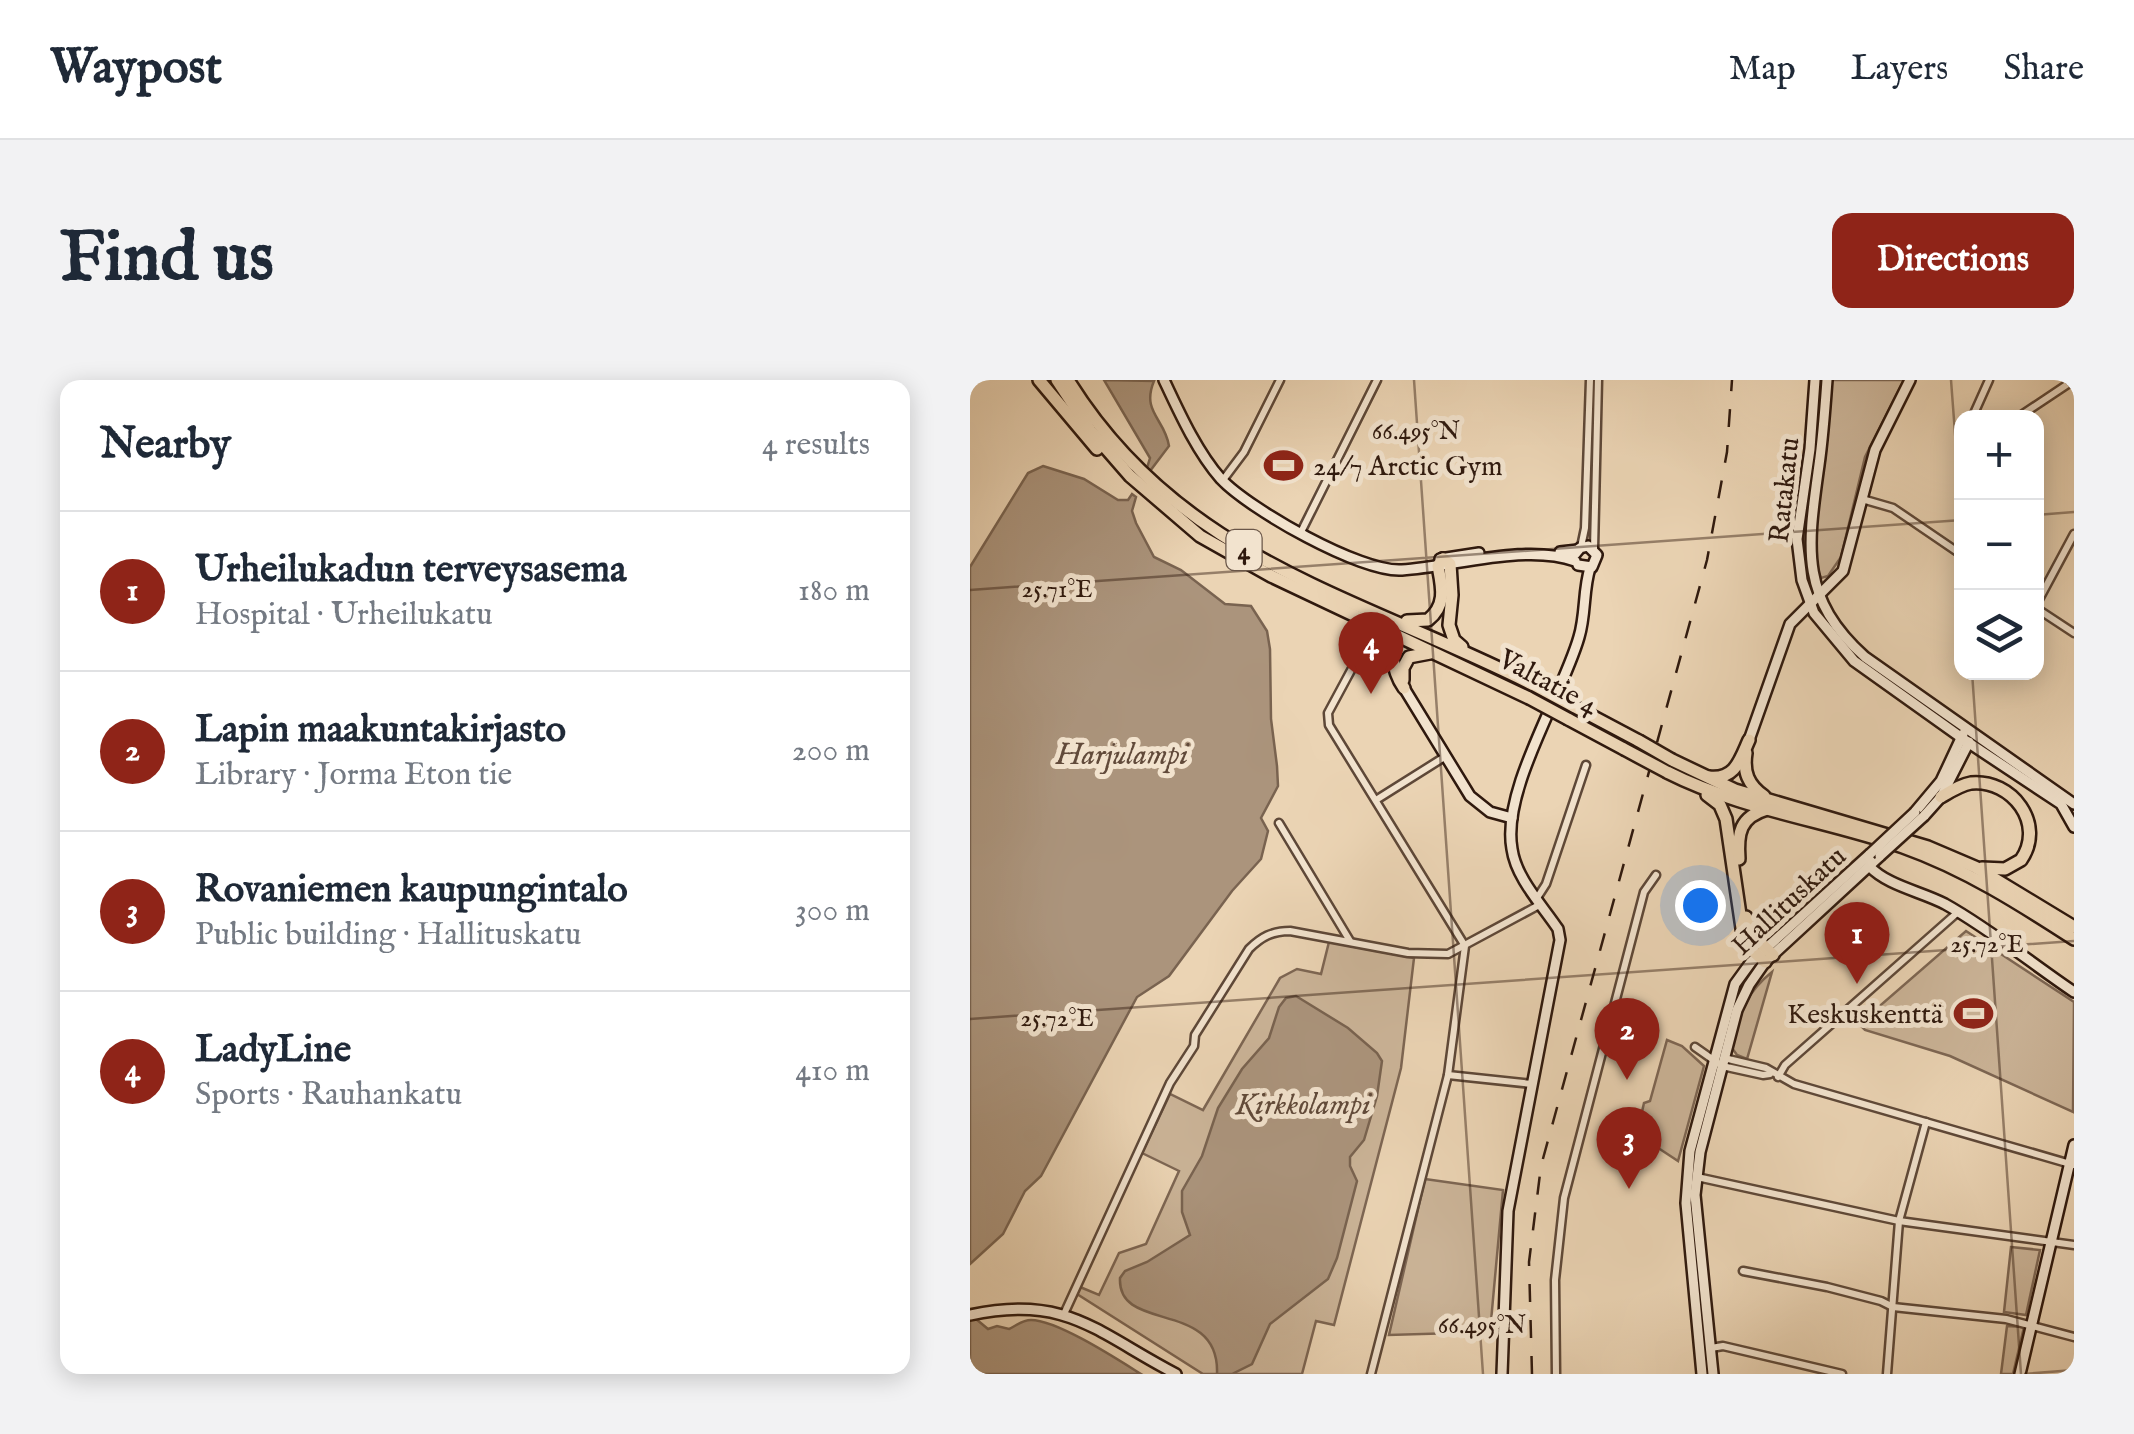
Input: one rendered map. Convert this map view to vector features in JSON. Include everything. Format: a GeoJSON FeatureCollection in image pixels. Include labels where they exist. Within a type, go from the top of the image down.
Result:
{"type":"FeatureCollection","features":[{"type":"Feature","properties":{"kind":"highway"},"geometry":{"type":"LineString","coordinates":[[1038,380],[1102,454],[1130,476]]}},
{"type":"Feature","properties":{"kind":"highway","name":"Valtatie 4"},"geometry":{"type":"LineString","coordinates":[[1057,380],[1090,430],[1130,476],[1188,527],[1220,549],[1434,653],[1532,692]]}},
{"type":"Feature","properties":{"kind":"highway","name":"Valtatie 4"},"geometry":{"type":"LineString","coordinates":[[1068,380],[1136,467],[1196,520],[1276,567],[1468,653],[1570,712],[1638,742],[1670,766]]}},
{"type":"Feature","properties":{"kind":"highway"},"geometry":{"type":"LineString","coordinates":[[1389,618],[1417,623],[1435,614],[1443,591],[1444,563]]}},
{"type":"Feature","properties":{"kind":"highway"},"geometry":{"type":"LineString","coordinates":[[1444,563],[1450,630],[1468,653]]}},
{"type":"Feature","properties":{"kind":"highway"},"geometry":{"type":"LineString","coordinates":[[1364,618],[1394,649],[1402,663],[1404,688]]}},
{"type":"Feature","properties":{"kind":"highway"},"geometry":{"type":"LineString","coordinates":[[1402,663],[1434,653]]}},
{"type":"Feature","properties":{"kind":"highway","name":"Valtatie 4"},"geometry":{"type":"LineString","coordinates":[[1570,712],[1624,749],[1698,780],[1927,856],[1999,892],[2074,939]]}},
{"type":"Feature","properties":{"kind":"highway"},"geometry":{"type":"LineString","coordinates":[[1698,780],[1728,776],[1737,766],[1748,740]]}},
{"type":"Feature","properties":{"kind":"highway"},"geometry":{"type":"LineString","coordinates":[[1748,740],[1746,777],[1767,804],[1747,818],[1738,837],[1747,923],[1766,956]]}},
{"type":"Feature","properties":{"kind":"highway"},"geometry":{"type":"LineString","coordinates":[[1698,780],[1722,810],[1746,942],[1766,956]]}},
{"type":"Feature","properties":{"kind":"highway"},"geometry":{"type":"LineString","coordinates":[[1941,796],[1963,785],[1983,783],[2005,791],[2024,810],[2030,836],[2022,860],[2005,869],[1974,867]]}},
{"type":"Feature","properties":{"kind":"highway","name":"Valtatie 4"},"geometry":{"type":"LineString","coordinates":[[1767,804],[1878,830],[1974,867],[2074,927]]}},
{"type":"Feature","properties":{"kind":"street"},"geometry":{"type":"LineString","coordinates":[[1164,380],[1222,480],[1251,504],[1360,562],[1383,568],[1508,556],[1577,563],[1590,568]]}},
{"type":"Feature","properties":{"kind":"street"},"geometry":{"type":"LineString","coordinates":[[1222,480],[1244,452],[1280,380]]}},
{"type":"Feature","properties":{"kind":"street"},"geometry":{"type":"LineString","coordinates":[[1300,532],[1377,380]]}},
{"type":"Feature","properties":{"kind":"street"},"geometry":{"type":"LineString","coordinates":[[1585,591],[1577,563],[1585,528],[1590,380]]}},
{"type":"Feature","properties":{"kind":"street"},"geometry":{"type":"LineString","coordinates":[[1504,1374],[1502,1296],[1508,1210],[1560,940],[1514,859],[1510,840],[1512,818],[1543,724],[1578,640],[1590,568],[1597,560],[1594,549],[1598,380]]}},
{"type":"Feature","properties":{"kind":"street","name":"Ratakatu"},"geometry":{"type":"LineString","coordinates":[[1810,602],[1802,580],[1797,539],[1815,380]]}},
{"type":"Feature","properties":{"kind":"street","name":"Ratakatu"},"geometry":{"type":"LineString","coordinates":[[1819,594],[1809,544],[1827,380]]}},
{"type":"Feature","properties":{"kind":"street"},"geometry":{"type":"LineString","coordinates":[[1748,740],[1790,624],[1842,572],[1875,450],[1910,380]]}},
{"type":"Feature","properties":{"kind":"street"},"geometry":{"type":"LineString","coordinates":[[1976,410],[1989,380]]}},
{"type":"Feature","properties":{"kind":"street"},"geometry":{"type":"LineString","coordinates":[[2029,410],[2074,380]]}},
{"type":"Feature","properties":{"kind":"street"},"geometry":{"type":"LineString","coordinates":[[1862,499],[1893,508],[1954,550]]}},
{"type":"Feature","properties":{"kind":"street"},"geometry":{"type":"LineString","coordinates":[[2044,591],[2074,534]]}},
{"type":"Feature","properties":{"kind":"street"},"geometry":{"type":"LineString","coordinates":[[1444,563],[1496,551],[1564,553],[1594,549]]}},
{"type":"Feature","properties":{"kind":"street"},"geometry":{"type":"LineString","coordinates":[[1819,594],[1838,628],[1860,652],[2074,804],[2068,814]]}},
{"type":"Feature","properties":{"kind":"street"},"geometry":{"type":"LineString","coordinates":[[1810,602],[1820,622],[1848,656],[2061,804],[2074,827]]}},
{"type":"Feature","properties":{"kind":"street"},"geometry":{"type":"LineString","coordinates":[[2044,612],[2074,634]]}},
{"type":"Feature","properties":{"kind":"street"},"geometry":{"type":"LineString","coordinates":[[1356,661],[1328,712],[1329,725],[1466,946],[1448,1075],[1371,1374]]}},
{"type":"Feature","properties":{"kind":"street"},"geometry":{"type":"LineString","coordinates":[[1404,688],[1470,796],[1490,812],[1512,818]]}},
{"type":"Feature","properties":{"kind":"street","name":"Hallituskatu"},"geometry":{"type":"LineString","coordinates":[[1919,814],[1971,730]]}},
{"type":"Feature","properties":{"kind":"street","name":"Hallituskatu"},"geometry":{"type":"LineString","coordinates":[[1702,1374],[1692,1177],[1720,1061],[1732,990],[1941,796],[1964,740]]}},
{"type":"Feature","properties":{"kind":"street"},"geometry":{"type":"LineString","coordinates":[[1376,800],[1446,756]]}},
{"type":"Feature","properties":{"kind":"street"},"geometry":{"type":"LineString","coordinates":[[1064,1314],[1170,1083],[1249,948],[1260,938],[1281,931],[1408,953],[1448,954],[1466,946],[1539,901],[1586,765]]}},
{"type":"Feature","properties":{"kind":"street"},"geometry":{"type":"LineString","coordinates":[[1279,823],[1350,942]]}},
{"type":"Feature","properties":{"kind":"street"},"geometry":{"type":"LineString","coordinates":[[1871,859],[1879,876],[1958,912],[2074,992]]}},
{"type":"Feature","properties":{"kind":"street"},"geometry":{"type":"LineString","coordinates":[[1556,1374],[1555,1280],[1564,1198],[1644,892],[1656,875]]}},
{"type":"Feature","properties":{"kind":"street"},"geometry":{"type":"LineString","coordinates":[[1775,1076],[1958,912]]}},
{"type":"Feature","properties":{"kind":"street"},"geometry":{"type":"LineString","coordinates":[[1696,1047],[1720,1061],[1763,1076],[1775,1076],[2071,1164]]}},
{"type":"Feature","properties":{"kind":"street"},"geometry":{"type":"LineString","coordinates":[[1448,1075],[1532,1084]]}},
{"type":"Feature","properties":{"kind":"street"},"geometry":{"type":"LineString","coordinates":[[1886,1374],[1899,1221],[1926,1122]]}},
{"type":"Feature","properties":{"kind":"street"},"geometry":{"type":"LineString","coordinates":[[2020,1374],[2074,1145]]}},
{"type":"Feature","properties":{"kind":"street"},"geometry":{"type":"LineString","coordinates":[[1692,1177],[1899,1221],[2074,1244]]}},
{"type":"Feature","properties":{"kind":"street","name":"Hallituskatu"},"geometry":{"type":"LineString","coordinates":[[1698,1267],[1712,1374]]}},
{"type":"Feature","properties":{"kind":"street"},"geometry":{"type":"LineString","coordinates":[[1743,1271],[1881,1300],[1892,1307],[2032,1324],[2074,1336]]}},
{"type":"Feature","properties":{"kind":"street"},"geometry":{"type":"LineString","coordinates":[[970,1315],[1021,1308],[1064,1314],[1097,1328],[1176,1374]]}},
{"type":"Feature","properties":{"kind":"street"},"geometry":{"type":"LineString","coordinates":[[1700,1357],[1711,1348],[1723,1346],[1842,1374]]}},
{"type":"Feature","properties":{"kind":"shaded area"},"geometry":{"type":"Polygon","coordinates":[[[1831,380],[1904,380],[1865,457],[1841,557],[1828,576],[1821,578],[1814,535],[1831,380]]]}},
{"type":"Feature","properties":{"kind":"shaded area","name":"Keskuskenttä"},"geometry":{"type":"Polygon","coordinates":[[[1966,931],[2074,1002],[2073,1112],[1950,1056],[1865,1030],[1859,1024],[1966,931]]]}},
{"type":"Feature","properties":{"kind":"shaded area","name":"Kirkkolampi"},"geometry":{"type":"Polygon","coordinates":[[[1329,942],[1414,958],[1401,1068],[1334,1325],[1316,1321],[1302,1374],[1203,1374],[1077,1294],[1080,1287],[1099,1295],[1119,1253],[1146,1244],[1179,1171],[1142,1153],[1170,1094],[1203,1110],[1280,978],[1297,969],[1321,974],[1329,942]]]}},
{"type":"Feature","properties":{"kind":"shaded area"},"geometry":{"type":"Polygon","coordinates":[[[1772,972],[1747,1059],[1732,1048],[1738,1025],[1749,997],[1772,972]]]}},
{"type":"Feature","properties":{"kind":"shaded area"},"geometry":{"type":"Polygon","coordinates":[[[1667,1040],[1682,1046],[1704,1066],[1678,1161],[1637,1134],[1667,1040]]]}},
{"type":"Feature","properties":{"kind":"shaded area"},"geometry":{"type":"Polygon","coordinates":[[[1425,1179],[1503,1190],[1490,1332],[1389,1335],[1425,1179]]]}},
{"type":"Feature","properties":{"kind":"shaded area"},"geometry":{"type":"Polygon","coordinates":[[[2011,1247],[2040,1250],[2026,1315],[2004,1312],[2011,1247]]]}},
{"type":"Feature","properties":{"kind":"shaded area"},"geometry":{"type":"Polygon","coordinates":[[[2007,1326],[2024,1327],[2013,1374],[2001,1374],[2007,1326]]]}},
{"type":"Feature","properties":{"kind":"water"},"geometry":{"type":"Polygon","coordinates":[[[1104,380],[1154,381],[1150,400],[1169,446],[1150,471],[1150,458],[1104,380]]]}},
{"type":"Feature","properties":{"kind":"water","name":"Harjulampi"},"geometry":{"type":"Polygon","coordinates":[[[1043,466],[1084,479],[1118,500],[1128,500],[1132,494],[1136,497],[1132,511],[1136,523],[1154,557],[1181,570],[1225,604],[1251,606],[1267,631],[1270,649],[1271,719],[1278,786],[1261,818],[1268,831],[1261,859],[1232,891],[1169,976],[1137,997],[1041,1176],[1025,1191],[1003,1234],[970,1264],[970,567],[1028,473],[1043,466]]]}},
{"type":"Feature","properties":{"kind":"water","name":"Kirkkolampi"},"geometry":{"type":"Polygon","coordinates":[[[1296,996],[1348,1028],[1377,1053],[1382,1061],[1377,1096],[1364,1140],[1350,1157],[1357,1181],[1328,1279],[1270,1324],[1252,1364],[1232,1374],[1217,1374],[1214,1350],[1203,1335],[1187,1325],[1134,1306],[1123,1295],[1120,1278],[1125,1271],[1190,1235],[1182,1212],[1182,1191],[1202,1156],[1218,1108],[1242,1069],[1269,1038],[1279,1007],[1286,998],[1296,996]]]}},
{"type":"Feature","properties":{"kind":"water"},"geometry":{"type":"Polygon","coordinates":[[[976,1319],[988,1329],[1009,1329],[1028,1320],[1056,1326],[1141,1374],[970,1374],[970,1320],[976,1319]]]}},
{"type":"Feature","properties":{"kind":"railway"},"geometry":{"type":"LineString","coordinates":[[1532,1374],[1529,1262],[1541,1166],[1707,560],[1727,452],[1732,380]]}},
{"type":"Feature","properties":{"kind":"place","name":"24/7 Arctic Gym"},"geometry":{"type":"Point","coordinates":[1283,465]}},
{"type":"Feature","properties":{"kind":"place","name":"LadyLine"},"geometry":{"type":"Point","coordinates":[1371,694]}},
{"type":"Feature","properties":{"kind":"place","name":"Urheilukadun terveysasema"},"geometry":{"type":"Point","coordinates":[1857,984]}},
{"type":"Feature","properties":{"kind":"place","name":"Keskuskenttä"},"geometry":{"type":"Point","coordinates":[1973,1013]}},
{"type":"Feature","properties":{"kind":"place","name":"Lapin maakuntakirjasto"},"geometry":{"type":"Point","coordinates":[1627,1080]}},
{"type":"Feature","properties":{"kind":"place","name":"Rovaniemen kaupungintalo"},"geometry":{"type":"Point","coordinates":[1629,1189]}}]}
